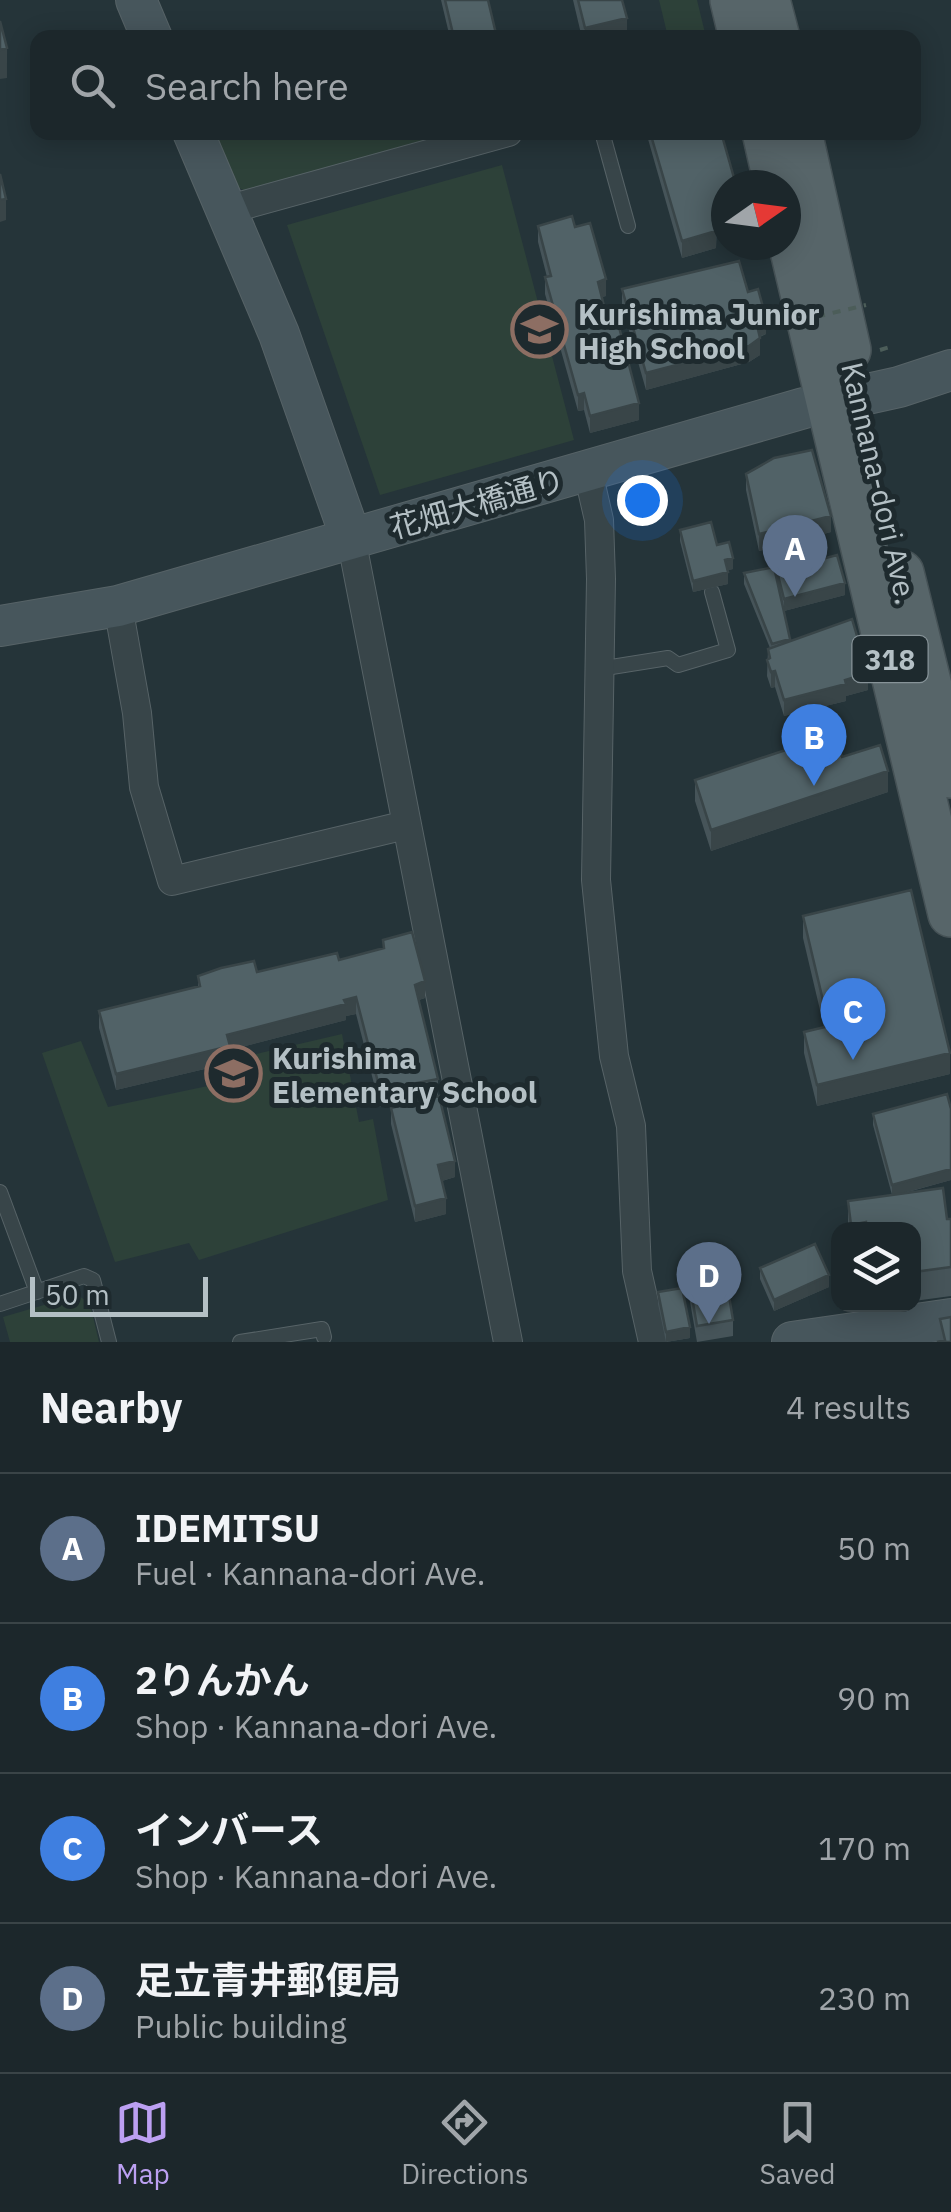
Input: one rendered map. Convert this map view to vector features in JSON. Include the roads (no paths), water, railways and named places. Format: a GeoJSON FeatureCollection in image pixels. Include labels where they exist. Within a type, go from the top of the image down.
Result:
{"type":"FeatureCollection","features":[{"type":"Feature","properties":{"kind":"main road"},"geometry":{"type":"LineString","coordinates":[[734,0],[740,30]]}},
{"type":"Feature","properties":{"kind":"main road"},"geometry":{"type":"LineString","coordinates":[[767,0],[775,30]]}},
{"type":"Feature","properties":{"kind":"main road"},"geometry":{"type":"LineString","coordinates":[[767,140],[774,170]]}},
{"type":"Feature","properties":{"kind":"main road","name":"Kannana-dori Ave."},"geometry":{"type":"LineString","coordinates":[[800,140],[844,400],[951,914]]}},
{"type":"Feature","properties":{"kind":"main road","name":"Kannana-dori Ave."},"geometry":{"type":"LineString","coordinates":[[799,260],[844,400],[951,775]]}},
{"type":"Feature","properties":{"kind":"street"},"geometry":{"type":"LineString","coordinates":[[136,0],[149,30]]}},
{"type":"Feature","properties":{"kind":"street"},"geometry":{"type":"LineString","coordinates":[[196,140],[313,423],[350,538],[508,1342]]}},
{"type":"Feature","properties":{"kind":"street"},"geometry":{"type":"LineString","coordinates":[[226,210],[479,140]]}},
{"type":"Feature","properties":{"kind":"street","name":"花畑大橋通り"},"geometry":{"type":"LineString","coordinates":[[0,626],[118,606],[804,408],[951,370]]}},
{"type":"Feature","properties":{"kind":"street"},"geometry":{"type":"LineString","coordinates":[[588,472],[600,540],[596,880],[614,1056],[633,1145],[637,1271],[653,1342]]}},
{"type":"Feature","properties":{"kind":"street"},"geometry":{"type":"LineString","coordinates":[[118,606],[138,712],[144,787],[172,881],[406,825]]}},
{"type":"Feature","properties":{"kind":"street"},"geometry":{"type":"LineString","coordinates":[[817,1340],[951,1319]]}},
{"type":"Feature","properties":{"kind":"lane"},"geometry":{"type":"LineString","coordinates":[[604,140],[628,226]]}},
{"type":"Feature","properties":{"kind":"lane"},"geometry":{"type":"LineString","coordinates":[[598,670],[668,658],[678,665],[728,650],[712,592]]}},
{"type":"Feature","properties":{"kind":"lane"},"geometry":{"type":"LineString","coordinates":[[0,1192],[37,1292]]}},
{"type":"Feature","properties":{"kind":"lane"},"geometry":{"type":"LineString","coordinates":[[0,1304],[84,1276],[93,1280],[109,1342]]}},
{"type":"Feature","properties":{"kind":"lane"},"geometry":{"type":"LineString","coordinates":[[240,1342],[322,1329],[324,1337]]}},
{"type":"Feature","properties":{"kind":"place","name":"Kurishima Junior High School"},"geometry":{"type":"Point","coordinates":[539,330]}},
{"type":"Feature","properties":{"kind":"place","name":"IDEMITSU"},"geometry":{"type":"Point","coordinates":[795,597]}},
{"type":"Feature","properties":{"kind":"place","name":"2りんかん"},"geometry":{"type":"Point","coordinates":[814,786]}},
{"type":"Feature","properties":{"kind":"place","name":"インバース"},"geometry":{"type":"Point","coordinates":[853,1060]}},
{"type":"Feature","properties":{"kind":"place","name":"Kurishima Elementary School"},"geometry":{"type":"Point","coordinates":[233,1074]}},
{"type":"Feature","properties":{"kind":"place","name":"足立青井郵便局"},"geometry":{"type":"Point","coordinates":[709,1324]}}]}
